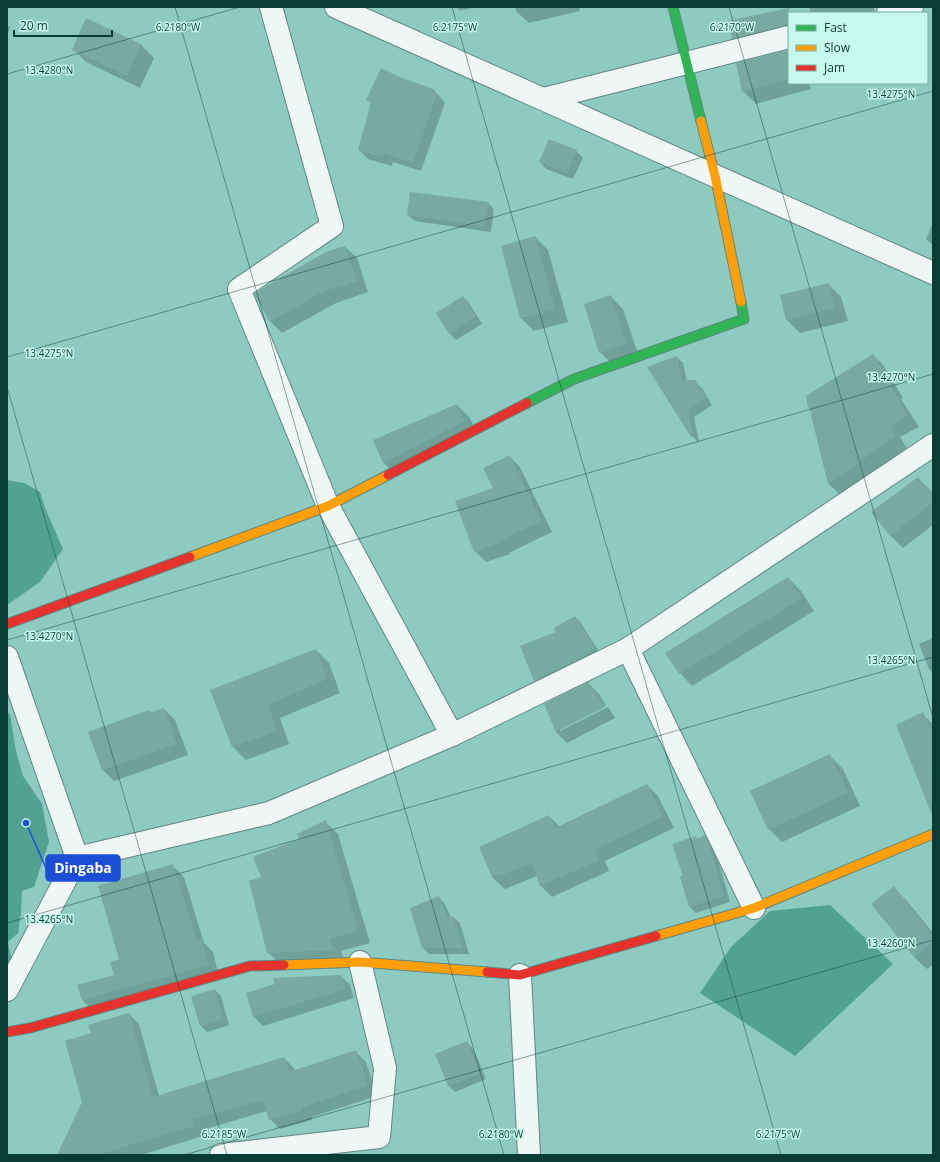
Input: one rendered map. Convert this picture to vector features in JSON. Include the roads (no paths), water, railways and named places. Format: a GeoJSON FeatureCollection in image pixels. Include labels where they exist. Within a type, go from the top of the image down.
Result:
{"type":"FeatureCollection","features":[{"type":"Feature","properties":{"kind":"street"},"geometry":{"type":"LineString","coordinates":[[271,7],[332,226],[239,289],[328,506],[452,735]]}},
{"type":"Feature","properties":{"kind":"street"},"geometry":{"type":"LineString","coordinates":[[336,7],[933,273]]}},
{"type":"Feature","properties":{"kind":"street"},"geometry":{"type":"LineString","coordinates":[[7,624],[328,506],[574,379],[744,319],[715,176],[673,7]]}},
{"type":"Feature","properties":{"kind":"street"},"geometry":{"type":"LineString","coordinates":[[892,12],[912,7]]}},
{"type":"Feature","properties":{"kind":"street"},"geometry":{"type":"LineString","coordinates":[[544,99],[788,37]]}},
{"type":"Feature","properties":{"kind":"street"},"geometry":{"type":"LineString","coordinates":[[77,858],[269,813],[452,735],[628,649],[933,444]]}},
{"type":"Feature","properties":{"kind":"street"},"geometry":{"type":"LineString","coordinates":[[628,649],[754,908]]}},
{"type":"Feature","properties":{"kind":"street"},"geometry":{"type":"LineString","coordinates":[[7,657],[77,858],[7,990]]}},
{"type":"Feature","properties":{"kind":"street"},"geometry":{"type":"LineString","coordinates":[[7,1032],[30,1028],[250,966],[360,962],[520,975],[754,908],[933,834]]}},
{"type":"Feature","properties":{"kind":"street"},"geometry":{"type":"LineString","coordinates":[[221,1155],[379,1137],[385,1068],[360,962]]}},
{"type":"Feature","properties":{"kind":"street"},"geometry":{"type":"LineString","coordinates":[[520,975],[529,1155]]}},
{"type":"Feature","properties":{"kind":"place","name":"Dingaba"},"geometry":{"type":"Point","coordinates":[26,823]}}]}
